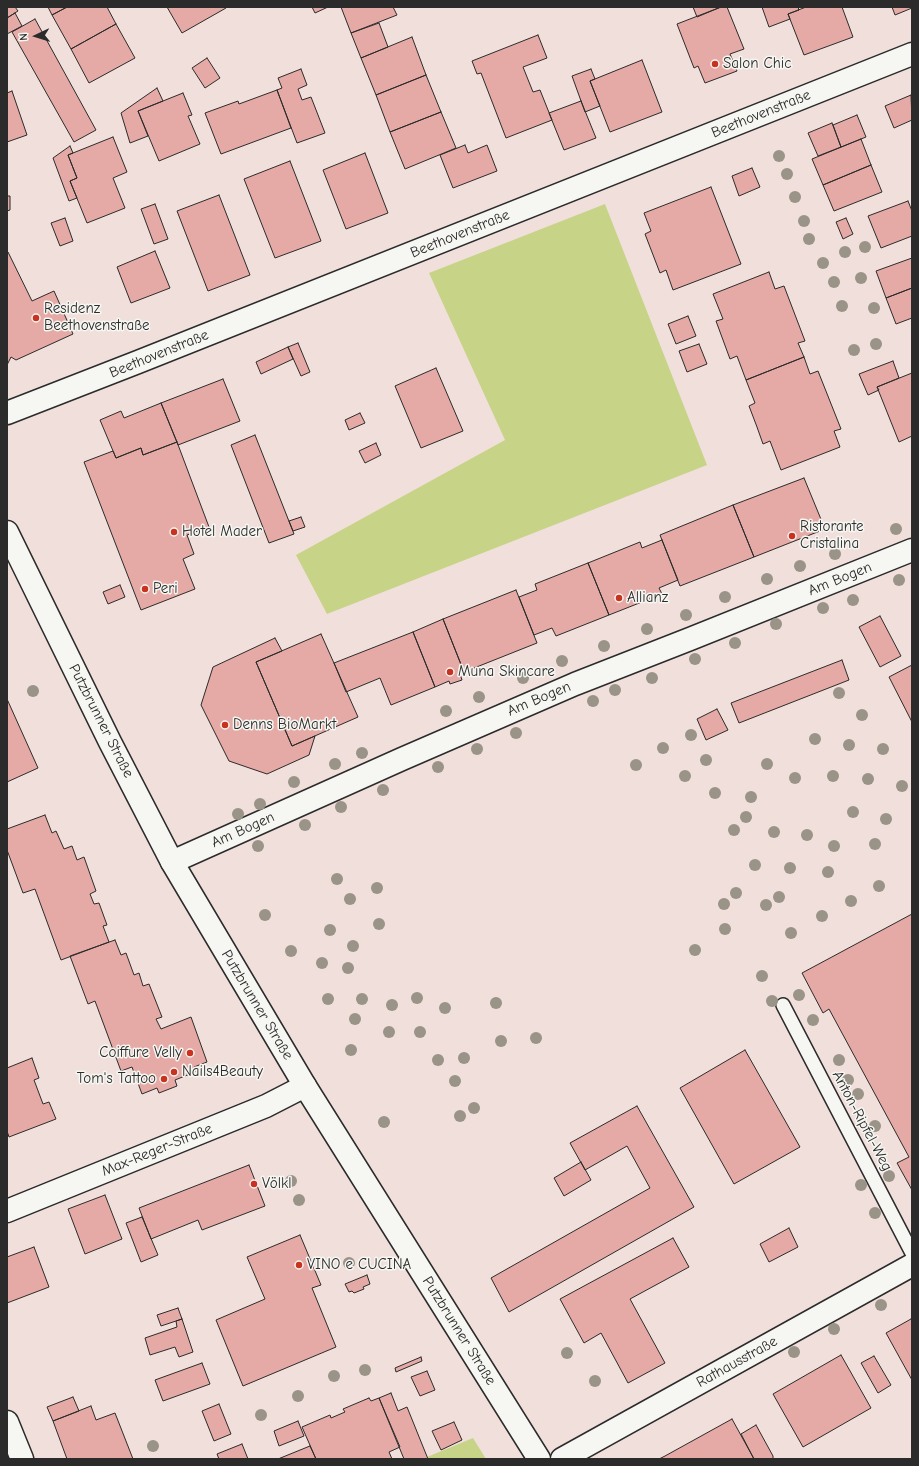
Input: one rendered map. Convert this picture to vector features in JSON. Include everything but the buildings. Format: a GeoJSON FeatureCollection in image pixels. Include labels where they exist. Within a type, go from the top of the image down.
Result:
{"type":"FeatureCollection","features":[{"type":"Feature","properties":{"kind":"street","name":"Beethovenstraße"},"geometry":{"type":"LineString","coordinates":[[7,413],[912,54]]}},
{"type":"Feature","properties":{"kind":"street","name":"Putzbrunner Straße"},"geometry":{"type":"LineString","coordinates":[[7,532],[110,742],[172,862],[305,1086],[539,1459]]}},
{"type":"Feature","properties":{"kind":"street","name":"Am Bogen"},"geometry":{"type":"LineString","coordinates":[[172,862],[402,759],[575,684],[912,550]]}},
{"type":"Feature","properties":{"kind":"street","name":"Max-Reger-Straße"},"geometry":{"type":"LineString","coordinates":[[7,1211],[271,1104],[305,1086]]}},
{"type":"Feature","properties":{"kind":"street","name":"Rathausstraße"},"geometry":{"type":"LineString","coordinates":[[562,1459],[912,1265]]}},
{"type":"Feature","properties":{"kind":"street"},"geometry":{"type":"LineString","coordinates":[[7,1422],[22,1459]]}},
{"type":"Feature","properties":{"kind":"lane","name":"Anton-Ripfel-Weg"},"geometry":{"type":"LineString","coordinates":[[783,1005],[912,1253]]}},
{"type":"Feature","properties":{"kind":"green space"},"geometry":{"type":"Polygon","coordinates":[[[605,204],[707,465],[327,614],[296,555],[505,440],[429,273],[605,204]]]}},
{"type":"Feature","properties":{"kind":"green space"},"geometry":{"type":"Polygon","coordinates":[[[473,1438],[486,1459],[428,1459],[427,1457],[473,1438]]]}},
{"type":"Feature","properties":{"kind":"place","name":"Salon Chic"},"geometry":{"type":"Point","coordinates":[715,64]}},
{"type":"Feature","properties":{"kind":"place","name":"Residenz Beethovenstraße"},"geometry":{"type":"Point","coordinates":[36,318]}},
{"type":"Feature","properties":{"kind":"place","name":"Hotel Mader"},"geometry":{"type":"Point","coordinates":[174,532]}},
{"type":"Feature","properties":{"kind":"place","name":"Ristorante Cristalina"},"geometry":{"type":"Point","coordinates":[792,536]}},
{"type":"Feature","properties":{"kind":"place","name":"Peri"},"geometry":{"type":"Point","coordinates":[145,589]}},
{"type":"Feature","properties":{"kind":"place","name":"Allianz"},"geometry":{"type":"Point","coordinates":[619,598]}},
{"type":"Feature","properties":{"kind":"place","name":"Muna Skincare"},"geometry":{"type":"Point","coordinates":[450,672]}},
{"type":"Feature","properties":{"kind":"place","name":"Denns BioMarkt"},"geometry":{"type":"Point","coordinates":[225,725]}},
{"type":"Feature","properties":{"kind":"place","name":"Coiffure Velly"},"geometry":{"type":"Point","coordinates":[190,1053]}},
{"type":"Feature","properties":{"kind":"place","name":"Nails4Beauty"},"geometry":{"type":"Point","coordinates":[174,1072]}},
{"type":"Feature","properties":{"kind":"place","name":"Tom's Tattoo"},"geometry":{"type":"Point","coordinates":[164,1079]}},
{"type":"Feature","properties":{"kind":"place","name":"Völkl"},"geometry":{"type":"Point","coordinates":[254,1184]}},
{"type":"Feature","properties":{"kind":"place","name":"VINO e CUCINA"},"geometry":{"type":"Point","coordinates":[299,1265]}}]}
